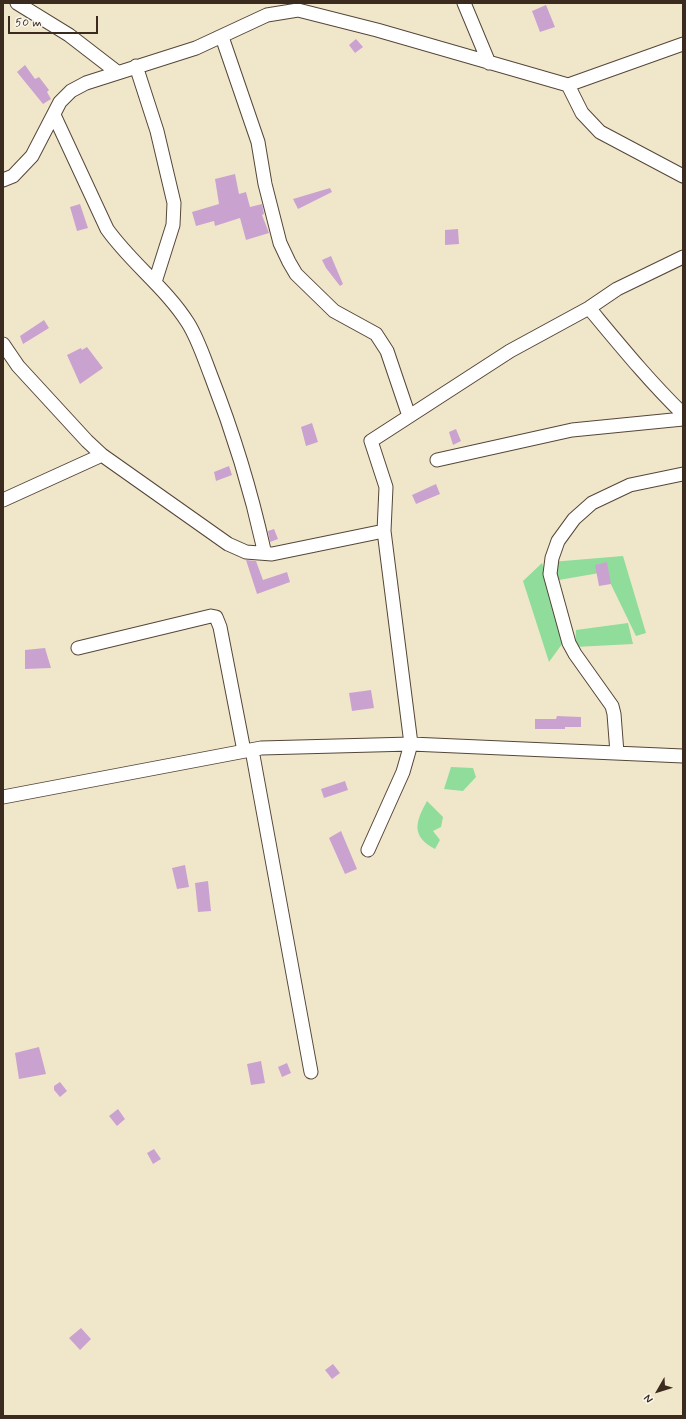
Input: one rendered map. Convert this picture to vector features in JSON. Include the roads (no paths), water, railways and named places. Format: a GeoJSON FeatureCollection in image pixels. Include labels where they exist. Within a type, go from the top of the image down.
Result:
{"type":"FeatureCollection","features":[{"type":"Feature","properties":{"kind":"street"},"geometry":{"type":"LineString","coordinates":[[17,3],[69,35],[117,72]]}},
{"type":"Feature","properties":{"kind":"street"},"geometry":{"type":"LineString","coordinates":[[464,3],[489,63]]}},
{"type":"Feature","properties":{"kind":"street"},"geometry":{"type":"LineString","coordinates":[[3,180],[13,176],[32,156],[60,102],[71,91],[86,83],[117,72],[196,48],[267,15],[298,10],[377,30],[568,85],[683,44]]}},
{"type":"Feature","properties":{"kind":"street"},"geometry":{"type":"LineString","coordinates":[[222,37],[258,142],[265,184],[280,243],[289,262],[296,274],[334,311],[376,334],[387,351],[409,416]]}},
{"type":"Feature","properties":{"kind":"street"},"geometry":{"type":"LineString","coordinates":[[136,66],[157,131],[174,203],[173,225],[155,282]]}},
{"type":"Feature","properties":{"kind":"street"},"geometry":{"type":"LineString","coordinates":[[568,85],[582,113],[600,132],[683,176]]}},
{"type":"Feature","properties":{"kind":"street"},"geometry":{"type":"LineString","coordinates":[[54,115],[106,229],[117,244],[155,282],[188,323],[197,341],[223,407],[255,508],[264,550],[267,553]]}},
{"type":"Feature","properties":{"kind":"street"},"geometry":{"type":"LineString","coordinates":[[368,850],[403,772],[410,744],[384,531],[386,487],[371,441],[510,351],[589,308],[617,289],[683,257]]}},
{"type":"Feature","properties":{"kind":"street"},"geometry":{"type":"LineString","coordinates":[[589,308],[635,363],[683,414]]}},
{"type":"Feature","properties":{"kind":"street"},"geometry":{"type":"LineString","coordinates":[[3,344],[18,366],[86,441],[102,455],[228,544],[252,554],[272,554],[384,531]]}},
{"type":"Feature","properties":{"kind":"street"},"geometry":{"type":"LineString","coordinates":[[437,460],[572,430],[683,418]]}},
{"type":"Feature","properties":{"kind":"street"},"geometry":{"type":"LineString","coordinates":[[3,500],[102,455]]}},
{"type":"Feature","properties":{"kind":"street"},"geometry":{"type":"LineString","coordinates":[[617,753],[612,706],[574,654],[569,643],[550,574],[552,558],[558,540],[574,519],[592,503],[630,485],[683,474]]}},
{"type":"Feature","properties":{"kind":"street"},"geometry":{"type":"LineString","coordinates":[[78,648],[211,616],[216,617],[220,627],[248,750],[311,1072]]}},
{"type":"Feature","properties":{"kind":"street"},"geometry":{"type":"LineString","coordinates":[[3,797],[248,750],[410,744],[683,756]]}}]}
